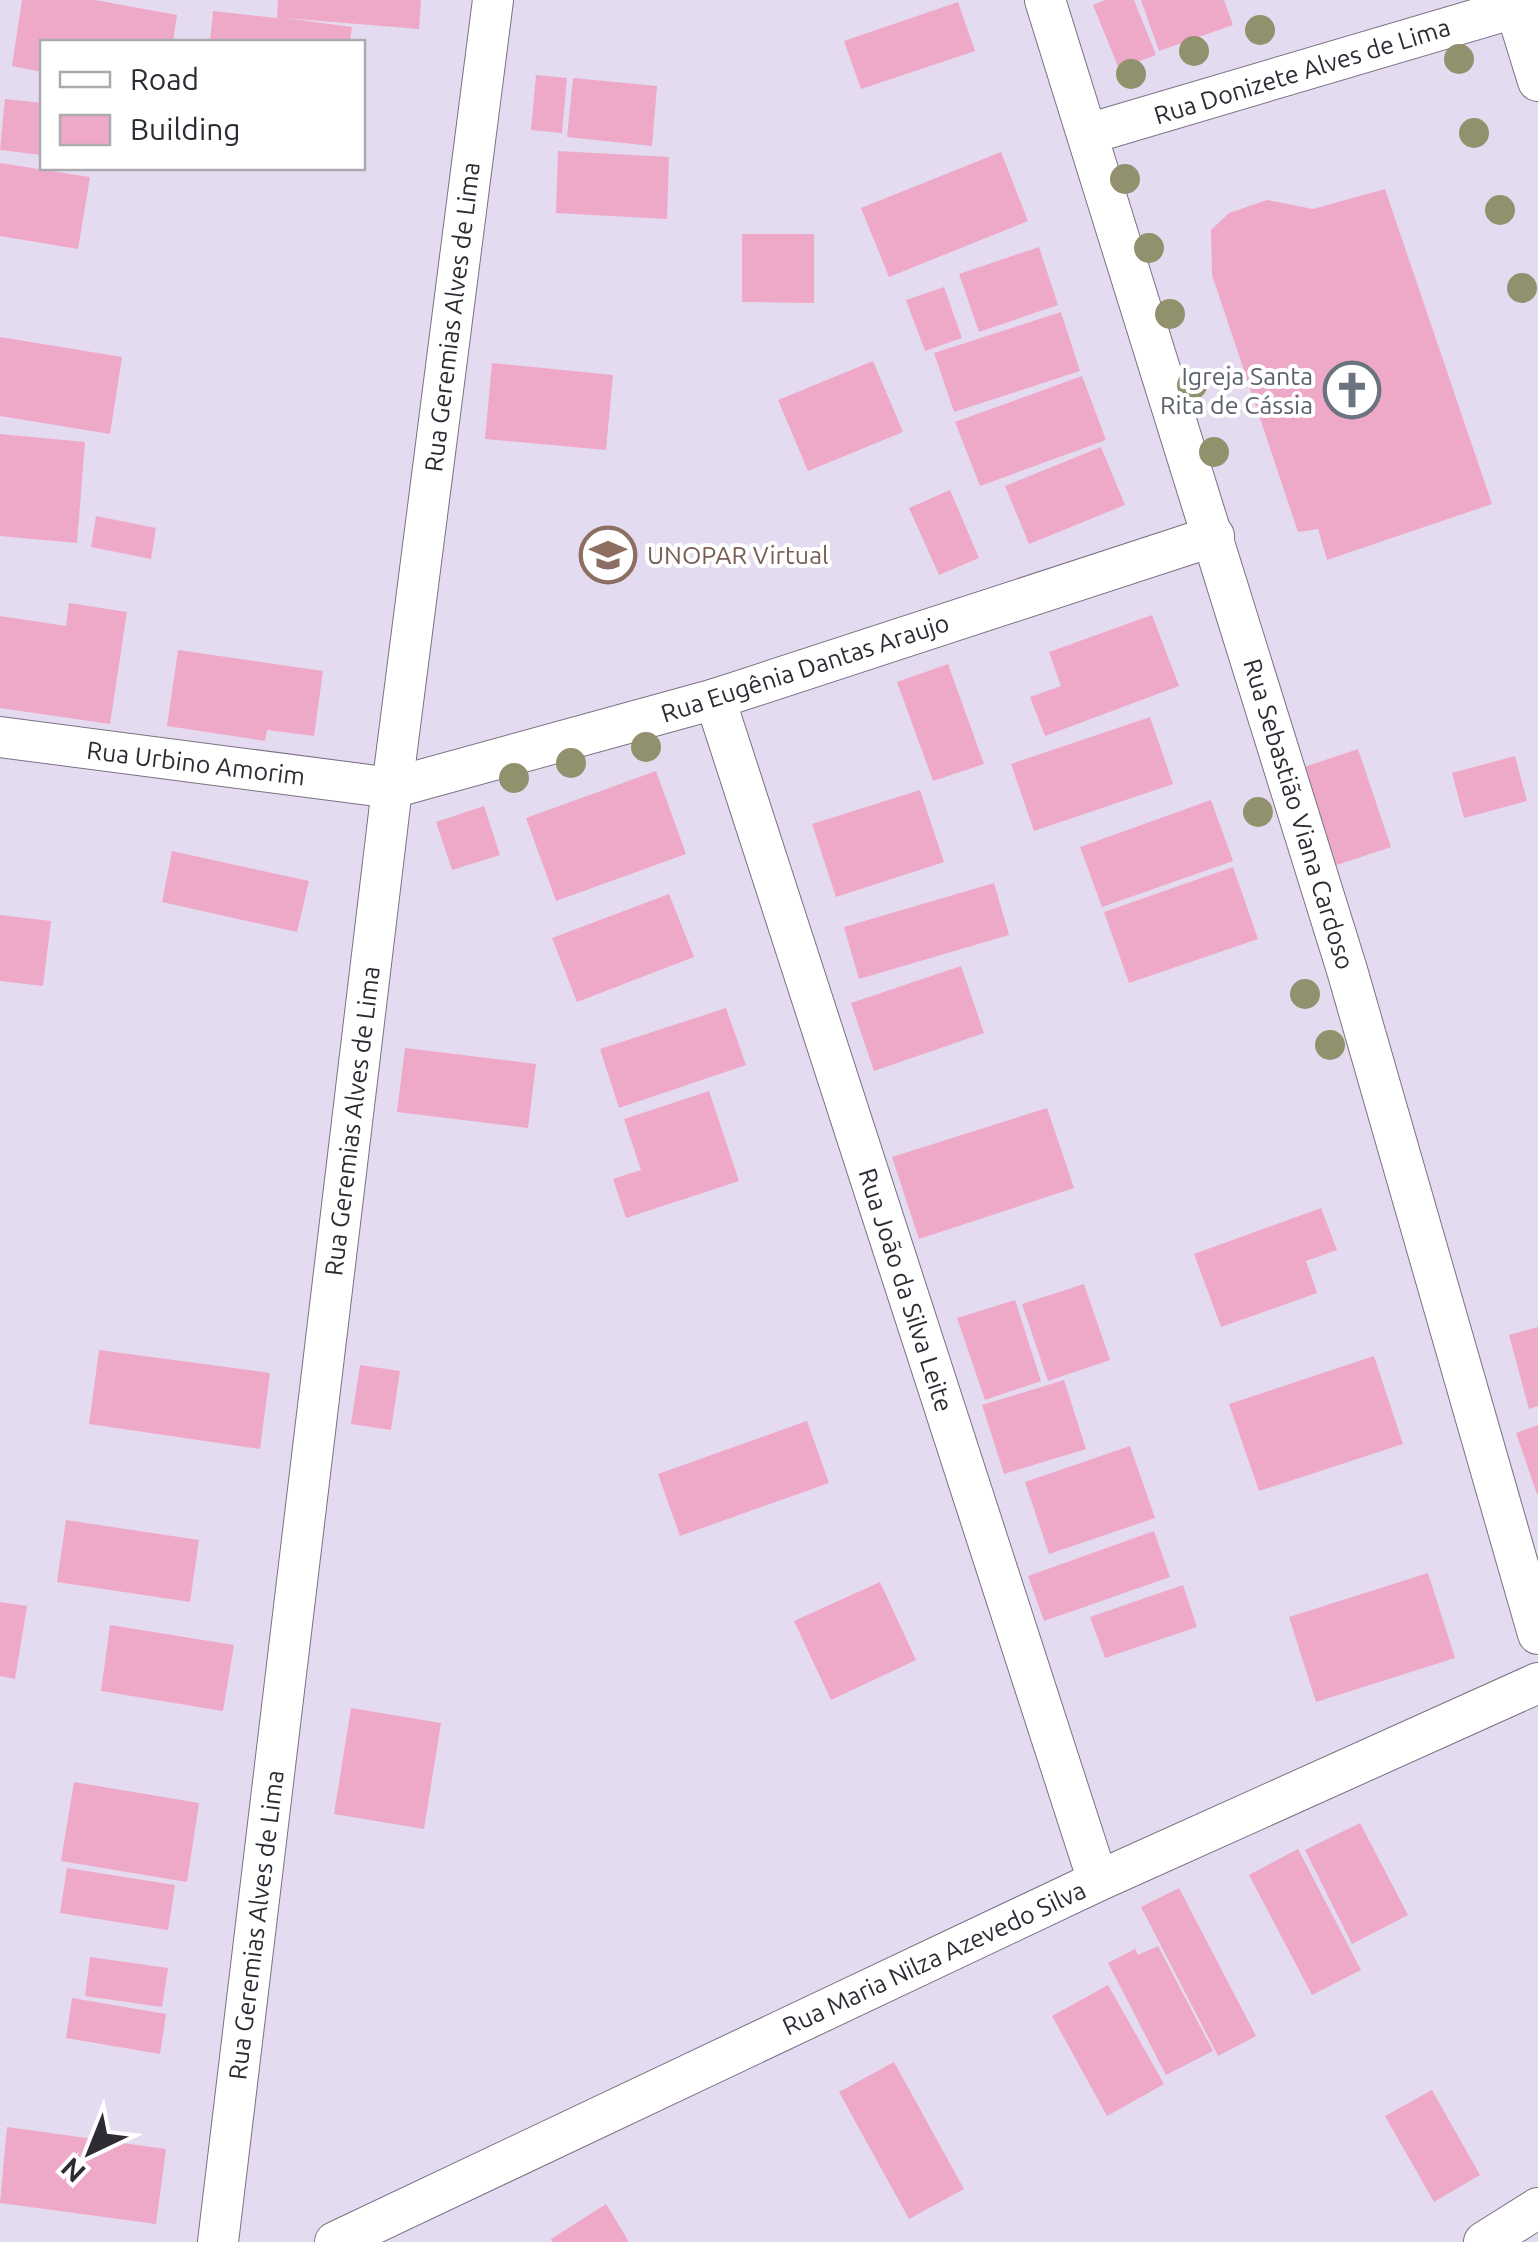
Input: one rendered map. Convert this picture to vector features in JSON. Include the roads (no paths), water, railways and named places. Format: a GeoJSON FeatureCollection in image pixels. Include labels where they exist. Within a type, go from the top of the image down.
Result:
{"type":"FeatureCollection","features":[{"type":"Feature","properties":{"kind":"street","name":"Rua Geremias Alves de Lima"},"geometry":{"type":"LineString","coordinates":[[218,2242],[392,788],[493,0]]}},
{"type":"Feature","properties":{"kind":"street","name":"Rua Sebastião Viana Cardoso"},"geometry":{"type":"LineString","coordinates":[[1045,0],[1347,970],[1538,1634]]}},
{"type":"Feature","properties":{"kind":"street","name":"Rua Donizete Alves de Lima"},"geometry":{"type":"LineString","coordinates":[[1088,134],[1522,3]]}},
{"type":"Feature","properties":{"kind":"street"},"geometry":{"type":"LineString","coordinates":[[1522,3],[1538,81]]}},
{"type":"Feature","properties":{"kind":"street","name":"Rua Eugênia Dantas Araujo"},"geometry":{"type":"LineString","coordinates":[[392,788],[715,700],[1214,536]]}},
{"type":"Feature","properties":{"kind":"street","name":"Rua João da Silva Leite"},"geometry":{"type":"LineString","coordinates":[[715,700],[1098,1881]]}},
{"type":"Feature","properties":{"kind":"street","name":"Rua Urbino Amorim"},"geometry":{"type":"LineString","coordinates":[[0,737],[392,788]]}},
{"type":"Feature","properties":{"kind":"street","name":"Rua Maria Nilza Azevedo Silva"},"geometry":{"type":"LineString","coordinates":[[335,2242],[1098,1881],[1538,1683]]}},
{"type":"Feature","properties":{"kind":"street"},"geometry":{"type":"LineString","coordinates":[[1484,2242],[1538,2208]]}},
{"type":"Feature","properties":{"kind":"place","name":"Igreja Santa Rita de Cássia"},"geometry":{"type":"Point","coordinates":[1352,390]}},
{"type":"Feature","properties":{"kind":"place","name":"UNOPAR Virtual"},"geometry":{"type":"Point","coordinates":[608,555]}}]}
